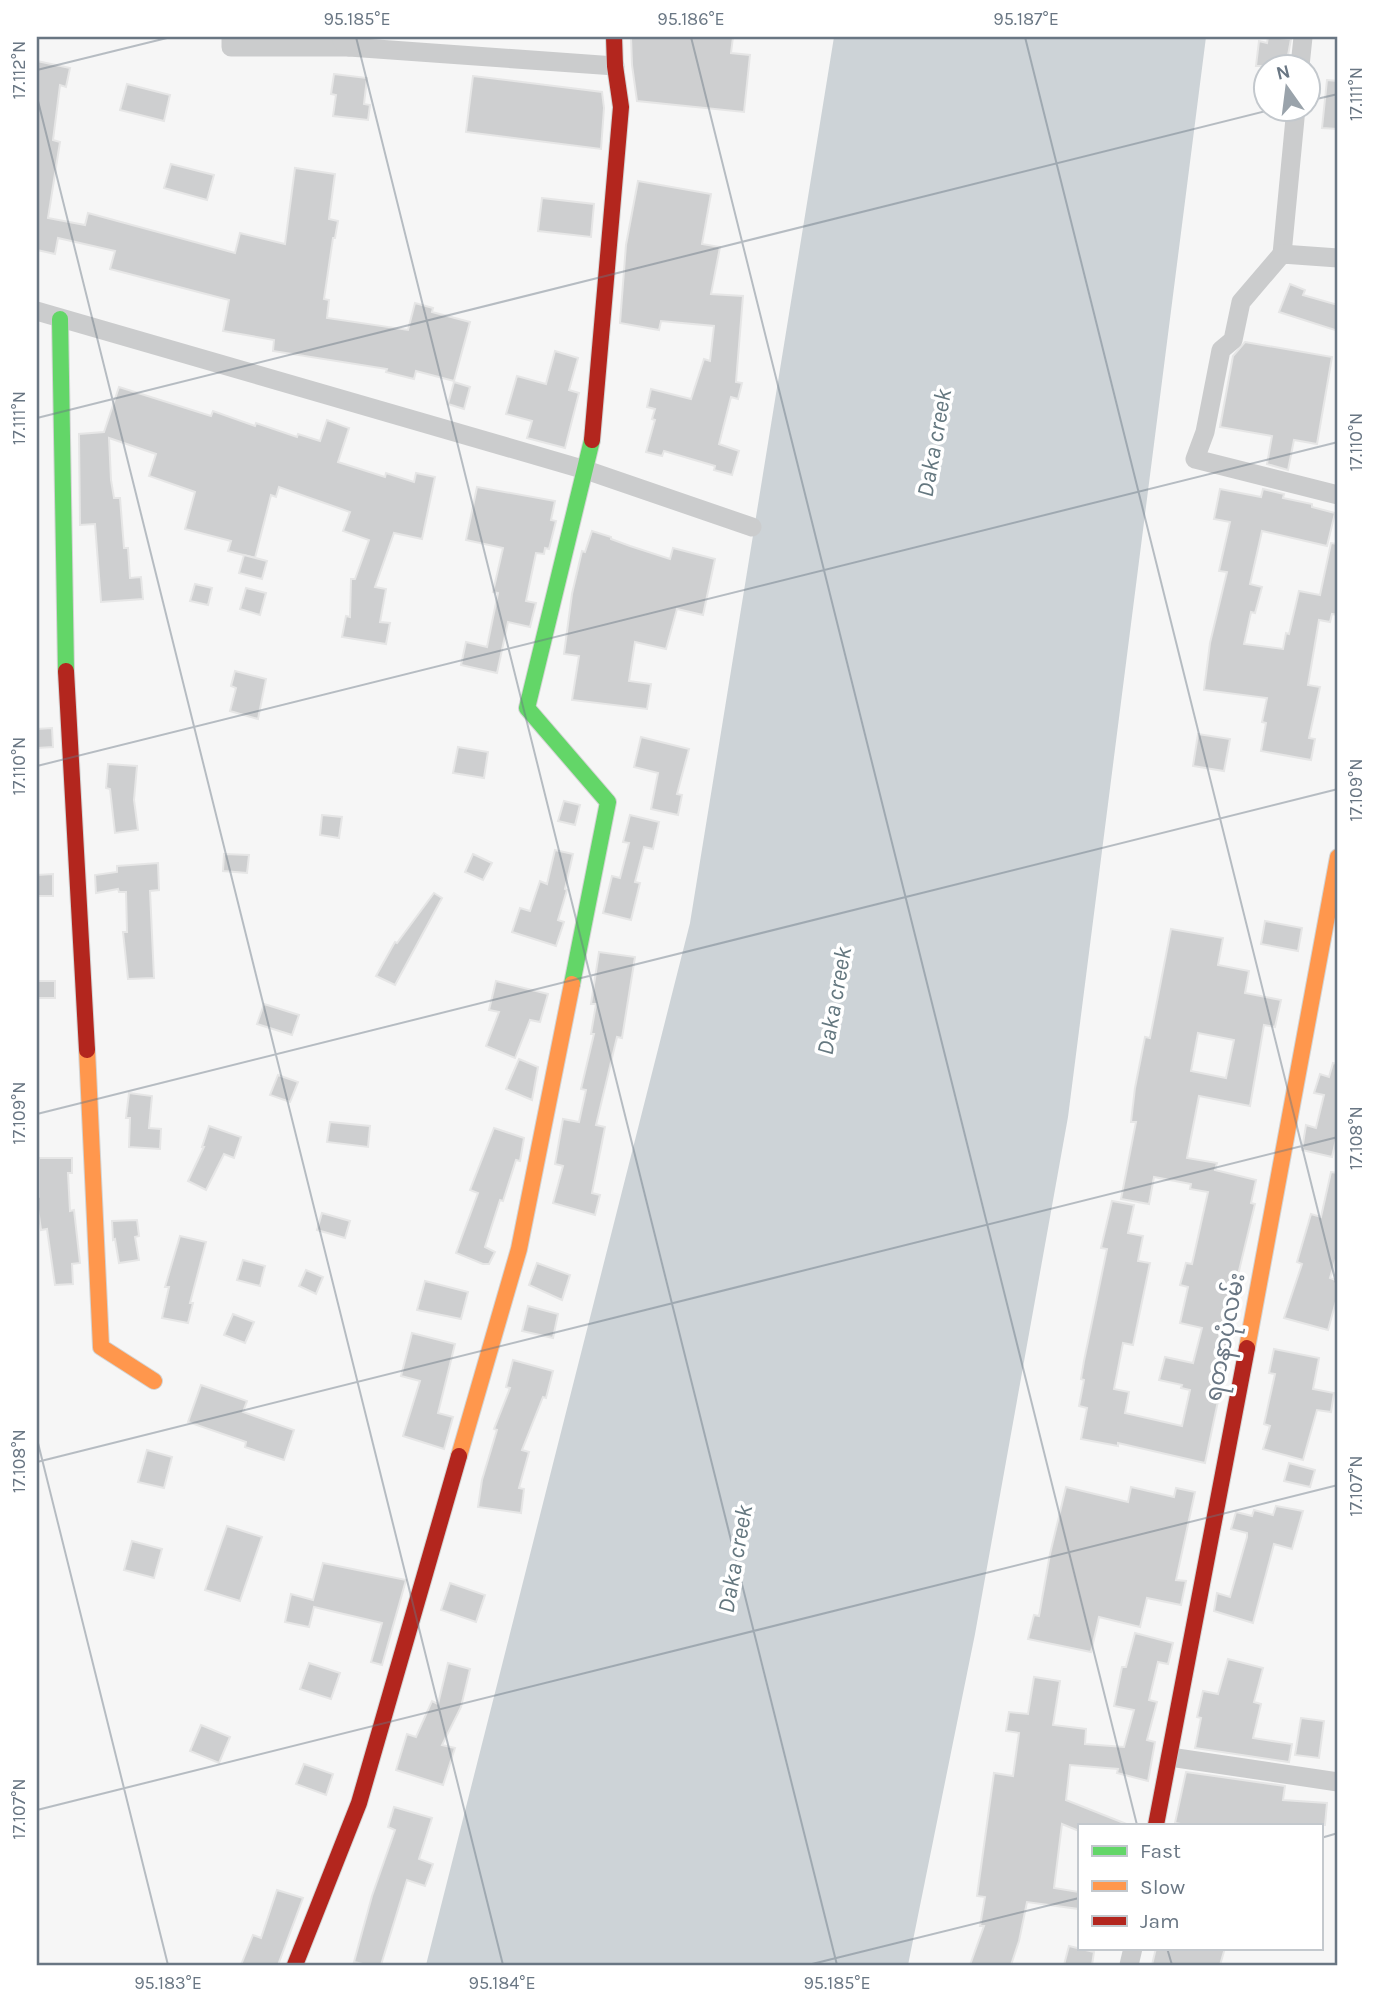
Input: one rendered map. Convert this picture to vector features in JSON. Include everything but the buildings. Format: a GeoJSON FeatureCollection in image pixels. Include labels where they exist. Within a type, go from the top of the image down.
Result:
{"type":"FeatureCollection","features":[{"type":"Feature","properties":{"kind":"street"},"geometry":{"type":"LineString","coordinates":[[231,37],[231,47],[345,42],[615,66]]}},
{"type":"Feature","properties":{"kind":"street"},"geometry":{"type":"LineString","coordinates":[[295,1965],[359,1802],[519,1249],[608,802],[527,708],[594,433],[621,107],[614,37]]}},
{"type":"Feature","properties":{"kind":"street"},"geometry":{"type":"LineString","coordinates":[[1295,122],[1282,254],[1241,302],[1233,340],[1221,350],[1205,432],[1195,459],[1338,495]]}},
{"type":"Feature","properties":{"kind":"street"},"geometry":{"type":"LineString","coordinates":[[1282,254],[1338,258]]}},
{"type":"Feature","properties":{"kind":"street"},"geometry":{"type":"LineString","coordinates":[[37,312],[586,470],[752,527]]}},
{"type":"Feature","properties":{"kind":"street"},"geometry":{"type":"LineString","coordinates":[[60,320],[67,706],[81,914],[101,1347],[154,1381]]}},
{"type":"Feature","properties":{"kind":"street","name":"ရတနာပုံလမ်း"},"geometry":{"type":"LineString","coordinates":[[1156,1824],[1338,858]]}},
{"type":"Feature","properties":{"kind":"street"},"geometry":{"type":"LineString","coordinates":[[1170,1757],[1338,1782]]}},
{"type":"Feature","properties":{"kind":"water","name":"Daka creek"},"geometry":{"type":"Polygon","coordinates":[[[834,37],[1206,37],[1068,1117],[975,1634],[908,1965],[426,1965],[690,923],[834,37]]]}},
{"type":"Feature","properties":{"kind":"traffic: fast"},"geometry":{"type":"LineString","coordinates":[[60,319],[66,671]]}},
{"type":"Feature","properties":{"kind":"traffic: fast"},"geometry":{"type":"LineString","coordinates":[[572,984],[608,802],[527,708],[592,440]]}},
{"type":"Feature","properties":{"kind":"traffic: slow"},"geometry":{"type":"LineString","coordinates":[[1247,1348],[1338,857]]}},
{"type":"Feature","properties":{"kind":"traffic: slow"},"geometry":{"type":"LineString","coordinates":[[459,1456],[519,1249],[572,984]]}},
{"type":"Feature","properties":{"kind":"traffic: slow"},"geometry":{"type":"LineString","coordinates":[[87,1050],[101,1347],[154,1381]]}},
{"type":"Feature","properties":{"kind":"traffic: jam"},"geometry":{"type":"LineString","coordinates":[[592,440],[621,107],[614,37]]}},
{"type":"Feature","properties":{"kind":"traffic: jam"},"geometry":{"type":"LineString","coordinates":[[66,671],[87,1050]]}},
{"type":"Feature","properties":{"kind":"traffic: jam"},"geometry":{"type":"LineString","coordinates":[[1156,1824],[1247,1348]]}},
{"type":"Feature","properties":{"kind":"traffic: jam"},"geometry":{"type":"LineString","coordinates":[[295,1965],[359,1803],[459,1456]]}}]}
